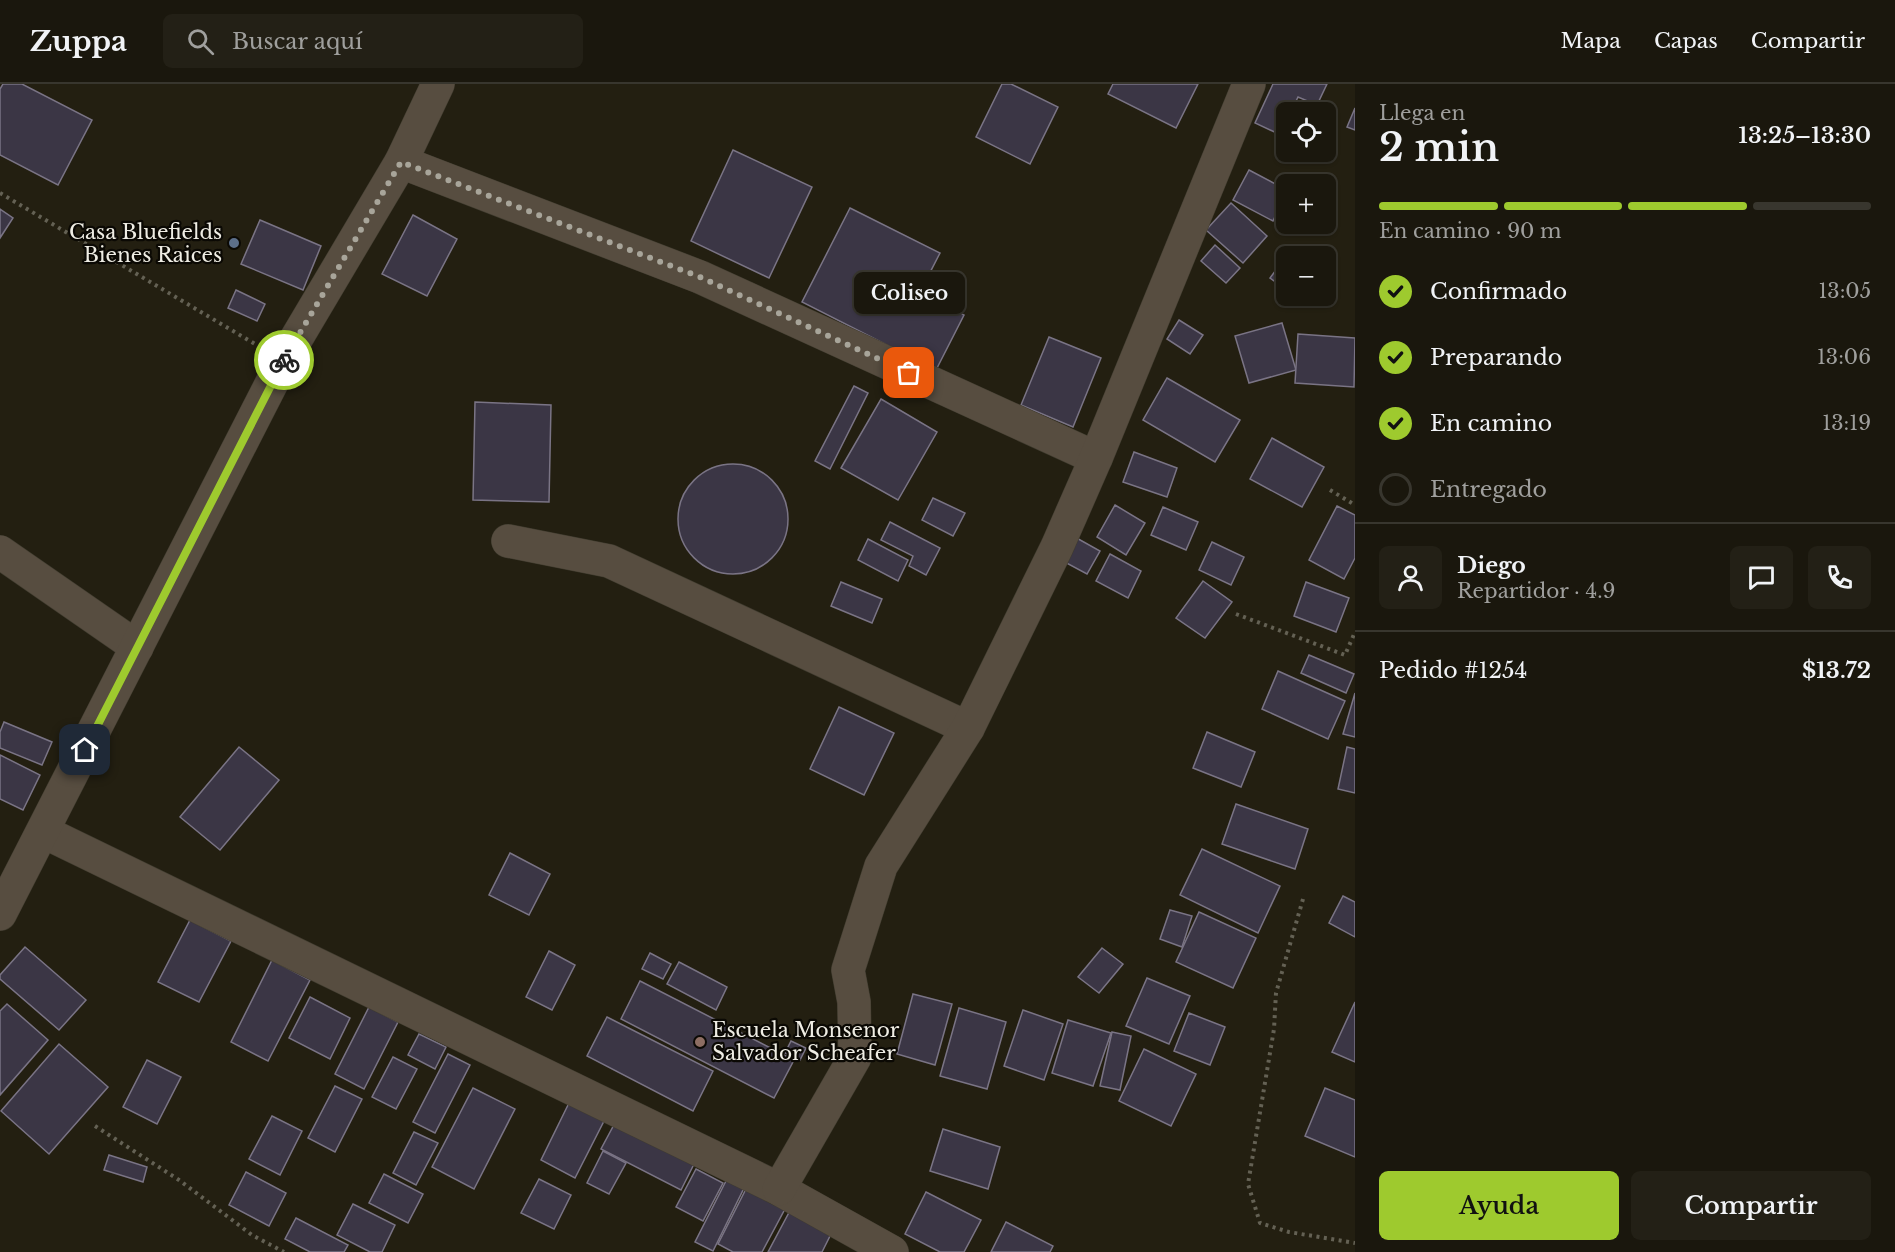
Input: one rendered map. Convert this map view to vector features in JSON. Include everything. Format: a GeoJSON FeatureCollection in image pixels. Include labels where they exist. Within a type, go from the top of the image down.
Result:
{"type":"FeatureCollection","features":[{"type":"Feature","properties":{"kind":"street"},"geometry":{"type":"LineString","coordinates":[[0,914],[44,832],[283,361],[401,162],[438,84]]}},
{"type":"Feature","properties":{"kind":"street"},"geometry":{"type":"LineString","coordinates":[[779,1188],[855,1057],[854,1002],[848,970],[881,866],[968,728],[1057,547],[1096,458],[1249,84]]}},
{"type":"Feature","properties":{"kind":"street"},"geometry":{"type":"LineString","coordinates":[[401,162],[700,277],[1096,458]]}},
{"type":"Feature","properties":{"kind":"street"},"geometry":{"type":"LineString","coordinates":[[508,541],[609,561],[968,728]]}},
{"type":"Feature","properties":{"kind":"street"},"geometry":{"type":"LineString","coordinates":[[0,552],[137,647]]}},
{"type":"Feature","properties":{"kind":"street"},"geometry":{"type":"LineString","coordinates":[[44,832],[779,1188],[892,1252]]}},
{"type":"Feature","properties":{"kind":"path"},"geometry":{"type":"LineString","coordinates":[[0,193],[283,361]]}},
{"type":"Feature","properties":{"kind":"path"},"geometry":{"type":"LineString","coordinates":[[1330,490],[1355,505]]}},
{"type":"Feature","properties":{"kind":"path"},"geometry":{"type":"LineString","coordinates":[[1236,614],[1345,656],[1355,632]]}},
{"type":"Feature","properties":{"kind":"path"},"geometry":{"type":"LineString","coordinates":[[1303,899],[1276,993],[1274,1029],[1248,1184],[1260,1223],[1289,1232],[1355,1243]]}},
{"type":"Feature","properties":{"kind":"path"},"geometry":{"type":"LineString","coordinates":[[95,1126],[179,1180],[252,1235],[284,1252]]}},
{"type":"Feature","properties":{"kind":"building"},"geometry":{"type":"Polygon","coordinates":[[[3,84],[22,84],[92,120],[58,185],[0,155],[0,89],[3,84]]]}},
{"type":"Feature","properties":{"kind":"building"},"geometry":{"type":"Polygon","coordinates":[[[1002,84],[1011,84],[1058,107],[1030,164],[976,137],[1002,84]]]}},
{"type":"Feature","properties":{"kind":"building"},"geometry":{"type":"Polygon","coordinates":[[[1113,84],[1198,84],[1176,128],[1108,94],[1113,84]]]}},
{"type":"Feature","properties":{"kind":"building"},"geometry":{"type":"Polygon","coordinates":[[[1273,84],[1327,84],[1318,102],[1310,102],[1298,97],[1296,102],[1276,102],[1276,133],[1255,123],[1273,84]]]}},
{"type":"Feature","properties":{"kind":"building"},"geometry":{"type":"Polygon","coordinates":[[[1355,108],[1355,130],[1347,127],[1355,108]]]}},
{"type":"Feature","properties":{"kind":"building"},"geometry":{"type":"Polygon","coordinates":[[[733,150],[812,187],[769,278],[691,241],[733,150]]]}},
{"type":"Feature","properties":{"kind":"building"},"geometry":{"type":"Polygon","coordinates":[[[1249,170],[1276,184],[1276,214],[1273,221],[1233,200],[1249,170]]]}},
{"type":"Feature","properties":{"kind":"building"},"geometry":{"type":"Polygon","coordinates":[[[1231,203],[1267,236],[1243,263],[1206,230],[1231,203]]]}},
{"type":"Feature","properties":{"kind":"building"},"geometry":{"type":"Polygon","coordinates":[[[850,208],[940,253],[920,292],[964,315],[936,370],[802,302],[850,208]]]}},
{"type":"Feature","properties":{"kind":"building"},"geometry":{"type":"Polygon","coordinates":[[[0,209],[13,218],[0,238],[0,209]]]}},
{"type":"Feature","properties":{"kind":"building"},"geometry":{"type":"Polygon","coordinates":[[[413,215],[457,239],[427,296],[382,274],[413,215]]]}},
{"type":"Feature","properties":{"kind":"building"},"geometry":{"type":"Polygon","coordinates":[[[260,220],[321,246],[303,290],[241,264],[260,220]]]}},
{"type":"Feature","properties":{"kind":"building"},"geometry":{"type":"Polygon","coordinates":[[[1215,245],[1240,268],[1226,283],[1201,261],[1215,245]]]}},
{"type":"Feature","properties":{"kind":"building"},"geometry":{"type":"Polygon","coordinates":[[[1276,270],[1276,282],[1270,278],[1276,270]]]}},
{"type":"Feature","properties":{"kind":"building"},"geometry":{"type":"Polygon","coordinates":[[[236,290],[265,304],[257,321],[228,308],[236,290]]]}},
{"type":"Feature","properties":{"kind":"building"},"geometry":{"type":"Polygon","coordinates":[[[1179,320],[1203,335],[1190,354],[1167,339],[1179,320]]]}},
{"type":"Feature","properties":{"kind":"building"},"geometry":{"type":"Polygon","coordinates":[[[1282,323],[1296,370],[1249,383],[1235,336],[1282,323]]]}},
{"type":"Feature","properties":{"kind":"building"},"geometry":{"type":"Polygon","coordinates":[[[1298,334],[1355,338],[1354,387],[1295,383],[1298,334]]]}},
{"type":"Feature","properties":{"kind":"building"},"geometry":{"type":"Polygon","coordinates":[[[1049,337],[1101,358],[1073,427],[1021,405],[1049,337]]]}},
{"type":"Feature","properties":{"kind":"building"},"geometry":{"type":"Polygon","coordinates":[[[1167,378],[1240,420],[1215,462],[1143,420],[1167,378]]]}},
{"type":"Feature","properties":{"kind":"building"},"geometry":{"type":"Polygon","coordinates":[[[854,386],[868,393],[830,469],[815,461],[854,386]]]}},
{"type":"Feature","properties":{"kind":"building"},"geometry":{"type":"Polygon","coordinates":[[[881,399],[937,432],[898,500],[841,468],[881,399]]]}},
{"type":"Feature","properties":{"kind":"building"},"geometry":{"type":"Polygon","coordinates":[[[475,402],[551,405],[549,502],[473,500],[475,402]]]}},
{"type":"Feature","properties":{"kind":"building"},"geometry":{"type":"Polygon","coordinates":[[[1272,438],[1324,467],[1302,507],[1250,479],[1272,438]]]}},
{"type":"Feature","properties":{"kind":"building"},"geometry":{"type":"Polygon","coordinates":[[[1134,452],[1177,468],[1167,497],[1123,482],[1134,452]]]}},
{"type":"Feature","properties":{"kind":"building"},"geometry":{"type":"Polygon","coordinates":[[[733,464],[754,468],[772,480],[784,498],[788,519],[784,540],[772,558],[754,570],[733,574],[712,570],[694,558],[682,540],[678,519],[682,498],[694,480],[712,468],[733,464]]]}},
{"type":"Feature","properties":{"kind":"building"},"geometry":{"type":"Polygon","coordinates":[[[933,498],[965,513],[953,536],[922,520],[933,498]]]}},
{"type":"Feature","properties":{"kind":"building"},"geometry":{"type":"Polygon","coordinates":[[[1115,505],[1145,523],[1126,555],[1097,537],[1115,505]]]}},
{"type":"Feature","properties":{"kind":"building"},"geometry":{"type":"Polygon","coordinates":[[[1337,506],[1355,515],[1355,558],[1344,579],[1309,560],[1337,506]]]}},
{"type":"Feature","properties":{"kind":"building"},"geometry":{"type":"Polygon","coordinates":[[[1163,507],[1198,522],[1186,550],[1151,535],[1163,507]]]}},
{"type":"Feature","properties":{"kind":"building"},"geometry":{"type":"Polygon","coordinates":[[[890,522],[940,548],[926,575],[909,566],[913,556],[881,540],[890,522]]]}},
{"type":"Feature","properties":{"kind":"building"},"geometry":{"type":"Polygon","coordinates":[[[1073,536],[1100,551],[1087,574],[1059,559],[1073,536]]]}},
{"type":"Feature","properties":{"kind":"building"},"geometry":{"type":"Polygon","coordinates":[[[868,539],[908,560],[898,581],[858,560],[868,539]]]}},
{"type":"Feature","properties":{"kind":"building"},"geometry":{"type":"Polygon","coordinates":[[[1212,542],[1244,557],[1231,585],[1199,570],[1212,542]]]}},
{"type":"Feature","properties":{"kind":"building"},"geometry":{"type":"Polygon","coordinates":[[[1110,554],[1141,571],[1128,598],[1096,581],[1110,554]]]}},
{"type":"Feature","properties":{"kind":"building"},"geometry":{"type":"Polygon","coordinates":[[[1203,581],[1232,602],[1205,638],[1176,618],[1203,581]]]}},
{"type":"Feature","properties":{"kind":"building"},"geometry":{"type":"Polygon","coordinates":[[[841,582],[882,599],[872,623],[831,606],[841,582]]]}},
{"type":"Feature","properties":{"kind":"building"},"geometry":{"type":"Polygon","coordinates":[[[1306,582],[1349,598],[1336,632],[1294,616],[1306,582]]]}},
{"type":"Feature","properties":{"kind":"building"},"geometry":{"type":"Polygon","coordinates":[[[1309,655],[1354,674],[1346,693],[1301,673],[1309,655]]]}},
{"type":"Feature","properties":{"kind":"building"},"geometry":{"type":"Polygon","coordinates":[[[1278,671],[1345,701],[1328,739],[1262,709],[1278,671]]]}},
{"type":"Feature","properties":{"kind":"building"},"geometry":{"type":"Polygon","coordinates":[[[1355,693],[1355,737],[1343,734],[1355,693]]]}},
{"type":"Feature","properties":{"kind":"building"},"geometry":{"type":"Polygon","coordinates":[[[839,707],[894,733],[864,795],[810,769],[839,707]]]}},
{"type":"Feature","properties":{"kind":"building"},"geometry":{"type":"Polygon","coordinates":[[[4,722],[52,742],[42,765],[0,748],[0,732],[4,722]]]}},
{"type":"Feature","properties":{"kind":"building"},"geometry":{"type":"Polygon","coordinates":[[[1207,732],[1255,752],[1241,787],[1193,768],[1207,732]]]}},
{"type":"Feature","properties":{"kind":"building"},"geometry":{"type":"Polygon","coordinates":[[[239,747],[279,780],[220,850],[180,817],[239,747]]]}},
{"type":"Feature","properties":{"kind":"building"},"geometry":{"type":"Polygon","coordinates":[[[1347,747],[1355,749],[1355,793],[1338,789],[1347,747]]]}},
{"type":"Feature","properties":{"kind":"building"},"geometry":{"type":"Polygon","coordinates":[[[0,755],[40,775],[23,810],[0,799],[0,755]]]}},
{"type":"Feature","properties":{"kind":"building"},"geometry":{"type":"Polygon","coordinates":[[[1236,804],[1308,829],[1295,869],[1222,844],[1236,804]]]}},
{"type":"Feature","properties":{"kind":"building"},"geometry":{"type":"Polygon","coordinates":[[[1202,849],[1280,886],[1258,933],[1180,895],[1202,849]]]}},
{"type":"Feature","properties":{"kind":"building"},"geometry":{"type":"Polygon","coordinates":[[[510,853],[550,874],[529,915],[489,895],[510,853]]]}},
{"type":"Feature","properties":{"kind":"building"},"geometry":{"type":"Polygon","coordinates":[[[1343,896],[1355,902],[1355,937],[1329,923],[1343,896]]]}},
{"type":"Feature","properties":{"kind":"building"},"geometry":{"type":"Polygon","coordinates":[[[1170,910],[1192,916],[1182,947],[1160,939],[1170,910]]]}},
{"type":"Feature","properties":{"kind":"building"},"geometry":{"type":"Polygon","coordinates":[[[1199,912],[1256,938],[1233,988],[1176,962],[1199,912]]]}},
{"type":"Feature","properties":{"kind":"building"},"geometry":{"type":"Polygon","coordinates":[[[190,920],[231,941],[199,1002],[158,982],[190,920]]]}},
{"type":"Feature","properties":{"kind":"building"},"geometry":{"type":"Polygon","coordinates":[[[25,947],[86,1000],[59,1030],[0,979],[0,975],[25,947]]]}},
{"type":"Feature","properties":{"kind":"building"},"geometry":{"type":"Polygon","coordinates":[[[1102,948],[1123,964],[1099,993],[1078,977],[1102,948]]]}},
{"type":"Feature","properties":{"kind":"building"},"geometry":{"type":"Polygon","coordinates":[[[549,951],[575,965],[552,1010],[526,997],[549,951]]]}},
{"type":"Feature","properties":{"kind":"building"},"geometry":{"type":"Polygon","coordinates":[[[650,953],[671,964],[663,979],[642,969],[650,953]]]}},
{"type":"Feature","properties":{"kind":"building"},"geometry":{"type":"Polygon","coordinates":[[[272,960],[310,980],[268,1061],[231,1042],[272,960]]]}},
{"type":"Feature","properties":{"kind":"building"},"geometry":{"type":"Polygon","coordinates":[[[679,962],[727,987],[716,1010],[667,984],[679,962]]]}},
{"type":"Feature","properties":{"kind":"building"},"geometry":{"type":"Polygon","coordinates":[[[1147,978],[1190,996],[1169,1044],[1126,1026],[1147,978]]]}},
{"type":"Feature","properties":{"kind":"building"},"geometry":{"type":"Polygon","coordinates":[[[640,981],[794,1060],[774,1098],[621,1019],[640,981]]]}},
{"type":"Feature","properties":{"kind":"building"},"geometry":{"type":"Polygon","coordinates":[[[913,994],[952,1004],[935,1065],[897,1054],[913,994]]]}},
{"type":"Feature","properties":{"kind":"building"},"geometry":{"type":"Polygon","coordinates":[[[310,997],[350,1018],[330,1059],[289,1038],[310,997]]]}},
{"type":"Feature","properties":{"kind":"building"},"geometry":{"type":"Polygon","coordinates":[[[1355,1002],[1355,1062],[1332,1052],[1355,1002]]]}},
{"type":"Feature","properties":{"kind":"building"},"geometry":{"type":"Polygon","coordinates":[[[7,1004],[48,1040],[0,1095],[0,1011],[7,1004]]]}},
{"type":"Feature","properties":{"kind":"building"},"geometry":{"type":"Polygon","coordinates":[[[369,1007],[398,1022],[364,1089],[335,1074],[369,1007]]]}},
{"type":"Feature","properties":{"kind":"building"},"geometry":{"type":"Polygon","coordinates":[[[959,1008],[1006,1022],[987,1089],[940,1076],[959,1008]]]}},
{"type":"Feature","properties":{"kind":"building"},"geometry":{"type":"Polygon","coordinates":[[[1023,1010],[1063,1024],[1044,1080],[1004,1066],[1023,1010]]]}},
{"type":"Feature","properties":{"kind":"building"},"geometry":{"type":"Polygon","coordinates":[[[1189,1013],[1225,1027],[1210,1065],[1174,1051],[1189,1013]]]}},
{"type":"Feature","properties":{"kind":"building"},"geometry":{"type":"Polygon","coordinates":[[[607,1017],[713,1071],[693,1111],[587,1056],[607,1017]]]}},
{"type":"Feature","properties":{"kind":"building"},"geometry":{"type":"Polygon","coordinates":[[[1068,1020],[1111,1033],[1093,1086],[1052,1073],[1068,1020]]]}},
{"type":"Feature","properties":{"kind":"building"},"geometry":{"type":"Polygon","coordinates":[[[1112,1032],[1131,1036],[1120,1090],[1100,1086],[1112,1032]]]}},
{"type":"Feature","properties":{"kind":"building"},"geometry":{"type":"Polygon","coordinates":[[[419,1034],[446,1047],[435,1069],[408,1055],[419,1034]]]}},
{"type":"Feature","properties":{"kind":"building"},"geometry":{"type":"Polygon","coordinates":[[[791,1041],[806,1048],[800,1060],[785,1053],[791,1041]]]}},
{"type":"Feature","properties":{"kind":"building"},"geometry":{"type":"Polygon","coordinates":[[[59,1044],[108,1087],[49,1154],[1,1111],[59,1044]]]}},
{"type":"Feature","properties":{"kind":"building"},"geometry":{"type":"Polygon","coordinates":[[[1144,1049],[1196,1074],[1171,1126],[1119,1101],[1144,1049]]]}},
{"type":"Feature","properties":{"kind":"building"},"geometry":{"type":"Polygon","coordinates":[[[448,1054],[470,1065],[435,1133],[413,1122],[448,1054]]]}},
{"type":"Feature","properties":{"kind":"building"},"geometry":{"type":"Polygon","coordinates":[[[393,1057],[417,1069],[396,1109],[372,1097],[393,1057]]]}},
{"type":"Feature","properties":{"kind":"building"},"geometry":{"type":"Polygon","coordinates":[[[147,1060],[181,1077],[157,1124],[123,1107],[147,1060]]]}},
{"type":"Feature","properties":{"kind":"building"},"geometry":{"type":"Polygon","coordinates":[[[335,1086],[362,1099],[335,1152],[308,1138],[335,1086]]]}},
{"type":"Feature","properties":{"kind":"building"},"geometry":{"type":"Polygon","coordinates":[[[473,1088],[515,1109],[474,1189],[432,1167],[473,1088]]]}},
{"type":"Feature","properties":{"kind":"building"},"geometry":{"type":"Polygon","coordinates":[[[1325,1088],[1355,1100],[1355,1157],[1305,1136],[1325,1088]]]}},
{"type":"Feature","properties":{"kind":"building"},"geometry":{"type":"Polygon","coordinates":[[[569,1103],[604,1121],[575,1178],[541,1160],[569,1103]]]}},
{"type":"Feature","properties":{"kind":"building"},"geometry":{"type":"Polygon","coordinates":[[[272,1116],[302,1131],[280,1175],[249,1159],[272,1116]]]}},
{"type":"Feature","properties":{"kind":"building"},"geometry":{"type":"Polygon","coordinates":[[[616,1121],[695,1162],[681,1190],[601,1149],[616,1121]]]}},
{"type":"Feature","properties":{"kind":"building"},"geometry":{"type":"Polygon","coordinates":[[[943,1129],[1000,1147],[988,1189],[930,1171],[943,1129]]]}},
{"type":"Feature","properties":{"kind":"building"},"geometry":{"type":"Polygon","coordinates":[[[414,1132],[438,1143],[416,1185],[393,1173],[414,1132]]]}},
{"type":"Feature","properties":{"kind":"building"},"geometry":{"type":"Polygon","coordinates":[[[603,1151],[626,1163],[609,1194],[587,1183],[603,1151]]]}},
{"type":"Feature","properties":{"kind":"building"},"geometry":{"type":"Polygon","coordinates":[[[109,1155],[147,1167],[143,1182],[104,1170],[109,1155]]]}},
{"type":"Feature","properties":{"kind":"building"},"geometry":{"type":"Polygon","coordinates":[[[696,1169],[723,1183],[703,1221],[676,1207],[696,1169]]]}},
{"type":"Feature","properties":{"kind":"building"},"geometry":{"type":"Polygon","coordinates":[[[246,1172],[286,1193],[269,1226],[229,1205],[246,1172]]]}},
{"type":"Feature","properties":{"kind":"building"},"geometry":{"type":"Polygon","coordinates":[[[384,1174],[423,1194],[408,1223],[369,1203],[384,1174]]]}},
{"type":"Feature","properties":{"kind":"building"},"geometry":{"type":"Polygon","coordinates":[[[539,1179],[571,1195],[554,1229],[521,1213],[539,1179]]]}},
{"type":"Feature","properties":{"kind":"building"},"geometry":{"type":"Polygon","coordinates":[[[727,1179],[744,1188],[713,1251],[695,1242],[727,1179]]]}},
{"type":"Feature","properties":{"kind":"building"},"geometry":{"type":"Polygon","coordinates":[[[747,1187],[786,1207],[762,1252],[733,1252],[718,1244],[747,1187]]]}},
{"type":"Feature","properties":{"kind":"building"},"geometry":{"type":"Polygon","coordinates":[[[926,1192],[981,1220],[964,1252],[940,1252],[905,1234],[926,1192]]]}},
{"type":"Feature","properties":{"kind":"building"},"geometry":{"type":"Polygon","coordinates":[[[353,1204],[395,1225],[382,1252],[370,1252],[337,1235],[353,1204]]]}},
{"type":"Feature","properties":{"kind":"building"},"geometry":{"type":"Polygon","coordinates":[[[793,1205],[835,1226],[822,1252],[768,1252],[793,1205]]]}},
{"type":"Feature","properties":{"kind":"building"},"geometry":{"type":"Polygon","coordinates":[[[296,1218],[348,1245],[344,1252],[310,1252],[285,1239],[296,1218]]]}},
{"type":"Feature","properties":{"kind":"building"},"geometry":{"type":"Polygon","coordinates":[[[1006,1222],[1053,1246],[1050,1252],[991,1252],[1006,1222]]]}},
{"type":"Feature","properties":{"kind":"way so far"},"geometry":{"type":"LineString","coordinates":[[284,360],[401,162],[700,277],[909,373]]}},
{"type":"Feature","properties":{"kind":"place","name":"Casa Bluefields Bienes Raices"},"geometry":{"type":"Point","coordinates":[234,243]}},
{"type":"Feature","properties":{"kind":"place","name":"Coliseo"},"geometry":{"type":"Point","coordinates":[909,373]}},
{"type":"Feature","properties":{"kind":"place","name":"Escuela Monsenor Salvador Scheafer"},"geometry":{"type":"Point","coordinates":[700,1042]}},
{"type":"Feature","properties":{"kind":"route"},"geometry":{"type":"LineString","coordinates":[[85,750],[284,360]]}}]}
